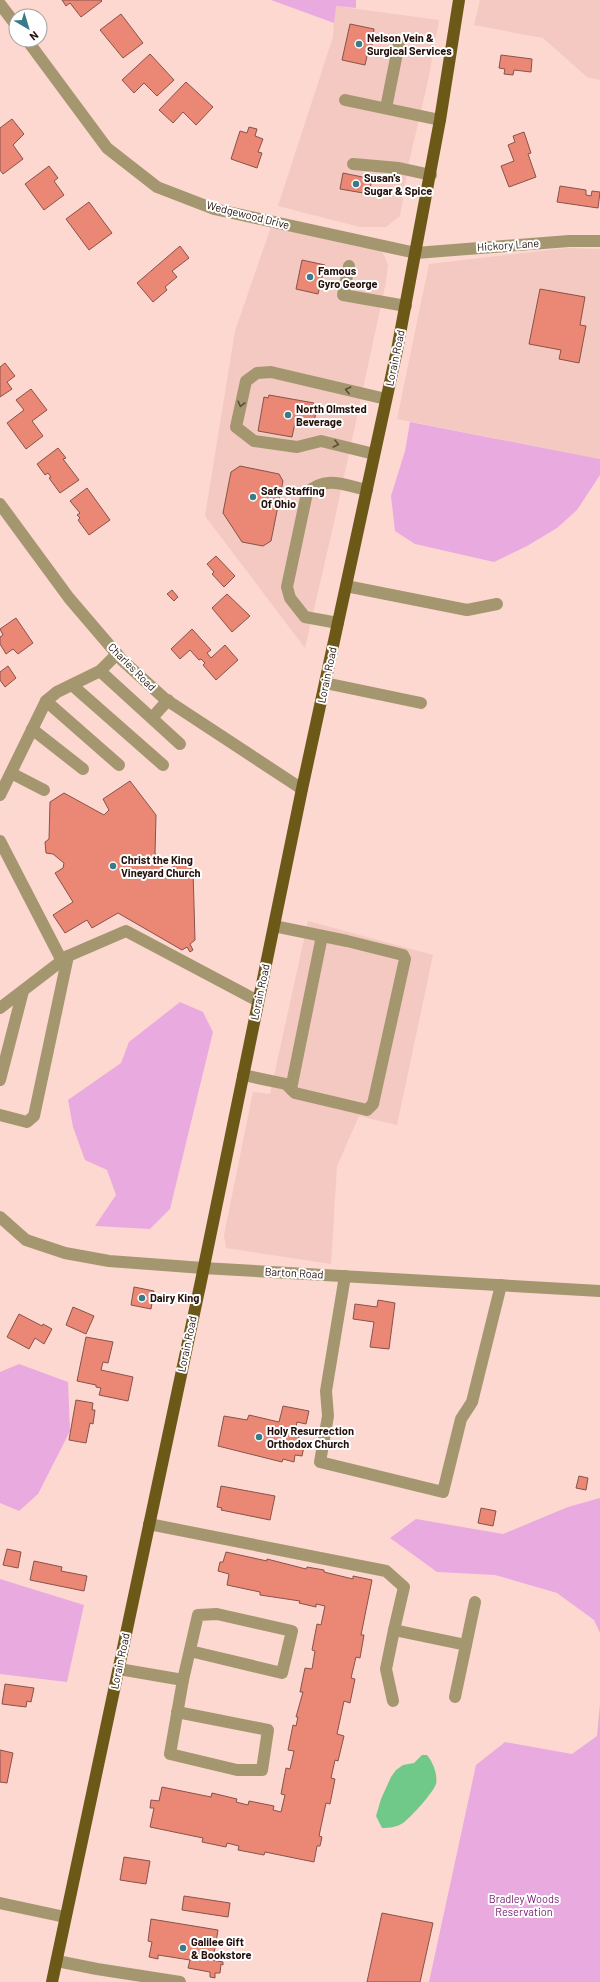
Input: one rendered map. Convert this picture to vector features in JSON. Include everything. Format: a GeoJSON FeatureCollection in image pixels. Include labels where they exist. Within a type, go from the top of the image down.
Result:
{"type":"FeatureCollection","features":[{"type":"Feature","properties":{"kind":"main road","name":"Lorain Road"},"geometry":{"type":"LineString","coordinates":[[52,1982],[203,1268],[302,789],[406,306],[431,175],[458,0]]}},
{"type":"Feature","properties":{"kind":"street"},"geometry":{"type":"LineString","coordinates":[[0,4],[8,14]]}},
{"type":"Feature","properties":{"kind":"street"},"geometry":{"type":"LineString","coordinates":[[386,108],[399,43]]}},
{"type":"Feature","properties":{"kind":"street","name":"Wedgewood Drive"},"geometry":{"type":"LineString","coordinates":[[33,48],[107,148],[157,187],[214,209],[416,252]]}},
{"type":"Feature","properties":{"kind":"street"},"geometry":{"type":"LineString","coordinates":[[345,100],[440,120]]}},
{"type":"Feature","properties":{"kind":"street"},"geometry":{"type":"LineString","coordinates":[[353,164],[400,168],[431,175]]}},
{"type":"Feature","properties":{"kind":"street","name":"Hickory Lane"},"geometry":{"type":"LineString","coordinates":[[416,252],[569,241],[600,241]]}},
{"type":"Feature","properties":{"kind":"street"},"geometry":{"type":"LineString","coordinates":[[349,266],[343,295],[406,306]]}},
{"type":"Feature","properties":{"kind":"street"},"geometry":{"type":"LineString","coordinates":[[374,454],[321,441],[297,447],[254,441],[236,427],[237,419],[246,381],[257,373],[271,372],[386,399]]}},
{"type":"Feature","properties":{"kind":"street"},"geometry":{"type":"LineString","coordinates":[[338,623],[313,620],[305,617],[290,598],[287,587],[305,500],[307,493],[315,485],[330,481],[367,490]]}},
{"type":"Feature","properties":{"kind":"street","name":"Charles Road"},"geometry":{"type":"LineString","coordinates":[[0,504],[69,598],[117,654],[168,700],[302,789]]}},
{"type":"Feature","properties":{"kind":"street"},"geometry":{"type":"LineString","coordinates":[[346,586],[467,610],[497,604]]}},
{"type":"Feature","properties":{"kind":"street"},"geometry":{"type":"LineString","coordinates":[[0,795],[46,701],[56,692],[100,671],[117,654]]}},
{"type":"Feature","properties":{"kind":"street"},"geometry":{"type":"LineString","coordinates":[[100,671],[180,744]]}},
{"type":"Feature","properties":{"kind":"street"},"geometry":{"type":"LineString","coordinates":[[325,683],[421,703]]}},
{"type":"Feature","properties":{"kind":"street"},"geometry":{"type":"LineString","coordinates":[[72,685],[163,765]]}},
{"type":"Feature","properties":{"kind":"street"},"geometry":{"type":"LineString","coordinates":[[152,718],[168,700]]}},
{"type":"Feature","properties":{"kind":"street"},"geometry":{"type":"LineString","coordinates":[[46,701],[119,765]]}},
{"type":"Feature","properties":{"kind":"street"},"geometry":{"type":"LineString","coordinates":[[32,729],[83,769]]}},
{"type":"Feature","properties":{"kind":"street"},"geometry":{"type":"LineString","coordinates":[[11,773],[44,790]]}},
{"type":"Feature","properties":{"kind":"street"},"geometry":{"type":"LineString","coordinates":[[0,841],[65,959],[34,1116],[27,1122],[0,1114]]}},
{"type":"Feature","properties":{"kind":"street"},"geometry":{"type":"LineString","coordinates":[[243,1075],[286,1084],[295,1093],[367,1110],[373,1104],[405,959],[403,955],[274,926]]}},
{"type":"Feature","properties":{"kind":"street"},"geometry":{"type":"LineString","coordinates":[[0,1008],[65,959],[126,931],[258,1001]]}},
{"type":"Feature","properties":{"kind":"street"},"geometry":{"type":"LineString","coordinates":[[291,1089],[322,936]]}},
{"type":"Feature","properties":{"kind":"street"},"geometry":{"type":"LineString","coordinates":[[0,1080],[23,991]]}},
{"type":"Feature","properties":{"kind":"street","name":"Barton Road"},"geometry":{"type":"LineString","coordinates":[[0,1217],[26,1240],[65,1253],[109,1261],[203,1268],[600,1291]]}},
{"type":"Feature","properties":{"kind":"street"},"geometry":{"type":"LineString","coordinates":[[345,1276],[326,1391],[328,1416],[320,1462],[443,1492],[461,1419],[472,1402],[501,1285]]}},
{"type":"Feature","properties":{"kind":"street"},"geometry":{"type":"LineString","coordinates":[[149,1524],[386,1571],[404,1587],[386,1669],[393,1701]]}},
{"type":"Feature","properties":{"kind":"street"},"geometry":{"type":"LineString","coordinates":[[454,1697],[475,1602]]}},
{"type":"Feature","properties":{"kind":"street"},"geometry":{"type":"LineString","coordinates":[[178,1712],[268,1730],[262,1770],[237,1770],[170,1754],[183,1680],[198,1615],[217,1614],[292,1631],[282,1673],[190,1651]]}},
{"type":"Feature","properties":{"kind":"street"},"geometry":{"type":"LineString","coordinates":[[394,1630],[466,1645]]}},
{"type":"Feature","properties":{"kind":"street"},"geometry":{"type":"LineString","coordinates":[[118,1669],[183,1680]]}},
{"type":"Feature","properties":{"kind":"street"},"geometry":{"type":"LineString","coordinates":[[0,1902],[65,1917]]}},
{"type":"Feature","properties":{"kind":"street"},"geometry":{"type":"LineString","coordinates":[[56,1961],[180,1982]]}},
{"type":"Feature","properties":{"kind":"shaded area"},"geometry":{"type":"Polygon","coordinates":[[[480,0],[600,0],[600,80],[587,77],[543,38],[474,25],[480,0]]]}},
{"type":"Feature","properties":{"kind":"shaded area"},"geometry":{"type":"Polygon","coordinates":[[[335,6],[439,20],[428,81],[409,162],[400,216],[386,227],[360,227],[278,206],[333,37],[335,6]]]}},
{"type":"Feature","properties":{"kind":"shaded area"},"geometry":{"type":"Polygon","coordinates":[[[272,224],[378,249],[383,253],[388,265],[386,282],[335,518],[305,648],[205,516],[235,331],[272,224]]]}},
{"type":"Feature","properties":{"kind":"shaded area"},"geometry":{"type":"Polygon","coordinates":[[[567,248],[600,249],[600,459],[397,419],[429,264],[567,248]]]}},
{"type":"Feature","properties":{"kind":"shaded area"},"geometry":{"type":"Polygon","coordinates":[[[308,921],[433,955],[397,1125],[359,1116],[337,1166],[331,1264],[226,1248],[224,1235],[253,1092],[270,1094],[308,921]]]}},
{"type":"Feature","properties":{"kind":"shaded area"},"geometry":{"type":"Polygon","coordinates":[[[422,1755],[427,1755],[434,1769],[436,1784],[434,1788],[421,1805],[403,1823],[393,1827],[382,1828],[376,1816],[381,1799],[391,1777],[396,1770],[403,1765],[414,1763],[422,1755]]]}},
{"type":"Feature","properties":{"kind":"green space"},"geometry":{"type":"Polygon","coordinates":[[[271,0],[356,0],[356,8],[336,6],[334,23],[271,0]]]}},
{"type":"Feature","properties":{"kind":"green space"},"geometry":{"type":"Polygon","coordinates":[[[410,422],[600,459],[600,475],[577,510],[557,528],[527,546],[494,562],[415,544],[395,531],[391,496],[405,451],[410,422]]]}},
{"type":"Feature","properties":{"kind":"green space"},"geometry":{"type":"Polygon","coordinates":[[[180,1002],[203,1012],[213,1032],[170,1209],[150,1229],[95,1226],[116,1195],[107,1170],[85,1160],[73,1127],[68,1100],[121,1063],[129,1042],[180,1002]]]}},
{"type":"Feature","properties":{"kind":"green space"},"geometry":{"type":"Polygon","coordinates":[[[19,1364],[68,1382],[70,1431],[38,1494],[19,1511],[0,1503],[0,1372],[19,1364]]]}},
{"type":"Feature","properties":{"kind":"green space"},"geometry":{"type":"Polygon","coordinates":[[[600,1498],[600,1633],[594,1620],[557,1593],[495,1575],[437,1572],[390,1538],[416,1519],[503,1534],[568,1507],[600,1498]]]}},
{"type":"Feature","properties":{"kind":"green space"},"geometry":{"type":"Polygon","coordinates":[[[0,1579],[84,1605],[67,1682],[0,1674],[0,1579]]]}},
{"type":"Feature","properties":{"kind":"green space","name":"Bradley Woods Reservation"},"geometry":{"type":"Polygon","coordinates":[[[600,1704],[600,1982],[429,1982],[476,1765],[505,1742],[572,1754],[597,1736],[600,1704]]]}},
{"type":"Feature","properties":{"kind":"building"},"geometry":{"type":"Polygon","coordinates":[[[62,0],[102,1],[81,17],[70,3],[66,6],[62,0]]]}},
{"type":"Feature","properties":{"kind":"building"},"geometry":{"type":"Polygon","coordinates":[[[121,14],[143,43],[123,58],[100,30],[121,14]]]}},
{"type":"Feature","properties":{"kind":"building","name":"Nelson Vein & Surgical Services"},"geometry":{"type":"Polygon","coordinates":[[[350,24],[374,29],[371,53],[368,52],[365,65],[342,60],[350,24]]]}},
{"type":"Feature","properties":{"kind":"building"},"geometry":{"type":"Polygon","coordinates":[[[150,54],[174,80],[157,96],[144,83],[134,93],[122,80],[150,54]]]}},
{"type":"Feature","properties":{"kind":"building"},"geometry":{"type":"Polygon","coordinates":[[[501,55],[532,59],[531,72],[514,70],[513,75],[504,74],[505,69],[499,68],[501,55]]]}},
{"type":"Feature","properties":{"kind":"building"},"geometry":{"type":"Polygon","coordinates":[[[186,82],[213,107],[196,125],[183,112],[173,123],[159,110],[186,82]]]}},
{"type":"Feature","properties":{"kind":"building"},"geometry":{"type":"Polygon","coordinates":[[[12,119],[24,134],[13,145],[23,159],[3,174],[0,170],[0,128],[12,119]]]}},
{"type":"Feature","properties":{"kind":"building"},"geometry":{"type":"Polygon","coordinates":[[[249,127],[257,129],[255,136],[263,139],[258,152],[262,153],[257,168],[231,159],[240,131],[247,133],[249,127]]]}},
{"type":"Feature","properties":{"kind":"building"},"geometry":{"type":"Polygon","coordinates":[[[524,132],[531,153],[528,154],[536,177],[509,187],[501,166],[514,161],[508,145],[515,142],[513,136],[524,132]]]}},
{"type":"Feature","properties":{"kind":"building"},"geometry":{"type":"Polygon","coordinates":[[[49,166],[58,178],[54,181],[64,195],[44,210],[25,184],[49,166]]]}},
{"type":"Feature","properties":{"kind":"building","name":"Susan's Sugar & Spice"},"geometry":{"type":"Polygon","coordinates":[[[343,173],[372,179],[369,194],[340,189],[343,173]]]}},
{"type":"Feature","properties":{"kind":"building"},"geometry":{"type":"Polygon","coordinates":[[[560,186],[586,190],[586,195],[591,196],[592,191],[600,192],[598,208],[557,202],[560,186]]]}},
{"type":"Feature","properties":{"kind":"building"},"geometry":{"type":"Polygon","coordinates":[[[89,202],[112,233],[89,250],[66,219],[89,202]]]}},
{"type":"Feature","properties":{"kind":"building"},"geometry":{"type":"Polygon","coordinates":[[[180,246],[189,258],[172,271],[177,277],[165,287],[167,290],[153,302],[137,283],[180,246]]]}},
{"type":"Feature","properties":{"kind":"building","name":"Famous Gyro George"},"geometry":{"type":"Polygon","coordinates":[[[302,260],[325,265],[318,294],[296,289],[302,260]]]}},
{"type":"Feature","properties":{"kind":"building"},"geometry":{"type":"Polygon","coordinates":[[[540,289],[585,297],[580,325],[586,326],[579,363],[559,359],[561,350],[529,344],[540,289]]]}},
{"type":"Feature","properties":{"kind":"building"},"geometry":{"type":"Polygon","coordinates":[[[5,363],[15,376],[7,382],[12,389],[0,397],[0,367],[5,363]]]}},
{"type":"Feature","properties":{"kind":"building"},"geometry":{"type":"Polygon","coordinates":[[[31,389],[47,410],[32,421],[43,436],[26,449],[7,423],[24,410],[16,400],[31,389]]]}},
{"type":"Feature","properties":{"kind":"building","name":"North Olmsted Beverage"},"geometry":{"type":"Polygon","coordinates":[[[269,395],[314,403],[313,406],[317,407],[313,427],[295,423],[292,437],[258,431],[264,397],[268,398],[269,395]]]}},
{"type":"Feature","properties":{"kind":"building"},"geometry":{"type":"Polygon","coordinates":[[[58,448],[66,458],[63,459],[79,480],[60,493],[49,478],[51,477],[48,473],[45,475],[37,464],[58,448]]]}},
{"type":"Feature","properties":{"kind":"building","name":"Safe Staffing Of Ohio"},"geometry":{"type":"Polygon","coordinates":[[[240,466],[279,474],[283,481],[271,541],[263,546],[242,542],[223,513],[231,472],[240,466]]]}},
{"type":"Feature","properties":{"kind":"building"},"geometry":{"type":"Polygon","coordinates":[[[87,488],[110,520],[89,535],[78,520],[80,518],[77,515],[80,513],[70,501],[87,488]]]}},
{"type":"Feature","properties":{"kind":"building"},"geometry":{"type":"Polygon","coordinates":[[[216,556],[235,576],[224,587],[212,574],[214,572],[207,564],[216,556]]]}},
{"type":"Feature","properties":{"kind":"building"},"geometry":{"type":"Polygon","coordinates":[[[172,590],[178,597],[174,601],[167,594],[172,590]]]}},
{"type":"Feature","properties":{"kind":"building"},"geometry":{"type":"Polygon","coordinates":[[[227,594],[250,616],[232,632],[212,608],[227,594]]]}},
{"type":"Feature","properties":{"kind":"building"},"geometry":{"type":"Polygon","coordinates":[[[16,618],[33,643],[18,654],[13,649],[6,654],[0,644],[0,637],[3,635],[0,629],[16,618]]]}},
{"type":"Feature","properties":{"kind":"building"},"geometry":{"type":"Polygon","coordinates":[[[192,629],[211,650],[207,653],[211,658],[225,645],[238,660],[216,680],[203,665],[205,663],[201,659],[199,660],[190,650],[180,659],[171,649],[192,629]]]}},
{"type":"Feature","properties":{"kind":"building"},"geometry":{"type":"Polygon","coordinates":[[[8,666],[16,678],[5,687],[0,680],[0,672],[8,666]]]}},
{"type":"Feature","properties":{"kind":"building","name":"Christ the King Vineyard Church"},"geometry":{"type":"Polygon","coordinates":[[[130,781],[156,815],[155,853],[165,872],[181,862],[193,870],[195,940],[190,944],[193,950],[190,952],[187,947],[182,950],[118,913],[92,928],[87,920],[65,933],[53,915],[73,902],[55,873],[63,868],[64,863],[53,854],[46,853],[45,842],[49,839],[50,802],[64,793],[104,815],[109,810],[103,799],[130,781]]]}},
{"type":"Feature","properties":{"kind":"building","name":"Dairy King"},"geometry":{"type":"Polygon","coordinates":[[[134,1287],[154,1291],[151,1309],[131,1305],[134,1287]]]}},
{"type":"Feature","properties":{"kind":"building"},"geometry":{"type":"Polygon","coordinates":[[[378,1300],[395,1303],[389,1349],[370,1347],[374,1322],[353,1319],[355,1304],[377,1307],[378,1300]]]}},
{"type":"Feature","properties":{"kind":"building"},"geometry":{"type":"Polygon","coordinates":[[[73,1307],[94,1316],[86,1334],[66,1325],[73,1307]]]}},
{"type":"Feature","properties":{"kind":"building"},"geometry":{"type":"Polygon","coordinates":[[[19,1314],[42,1326],[43,1324],[52,1329],[44,1344],[35,1338],[29,1349],[7,1337],[19,1314]]]}},
{"type":"Feature","properties":{"kind":"building"},"geometry":{"type":"Polygon","coordinates":[[[86,1337],[113,1342],[108,1363],[103,1362],[101,1370],[133,1377],[128,1401],[99,1395],[101,1388],[96,1387],[96,1385],[77,1381],[86,1337]]]}},
{"type":"Feature","properties":{"kind":"building"},"geometry":{"type":"Polygon","coordinates":[[[76,1400],[93,1403],[92,1410],[95,1410],[93,1424],[90,1423],[86,1443],[69,1440],[76,1400]]]}},
{"type":"Feature","properties":{"kind":"building","name":"Holy Resurrection Orthodox Church"},"geometry":{"type":"Polygon","coordinates":[[[283,1406],[309,1411],[306,1424],[297,1422],[295,1432],[300,1433],[298,1441],[305,1442],[302,1456],[295,1455],[294,1462],[283,1459],[282,1462],[218,1446],[224,1416],[247,1420],[249,1415],[279,1422],[283,1406]]]}},
{"type":"Feature","properties":{"kind":"building"},"geometry":{"type":"Polygon","coordinates":[[[579,1476],[588,1478],[586,1490],[576,1488],[579,1476]]]}},
{"type":"Feature","properties":{"kind":"building"},"geometry":{"type":"Polygon","coordinates":[[[221,1486],[275,1496],[270,1520],[221,1510],[222,1508],[217,1507],[221,1486]]]}},
{"type":"Feature","properties":{"kind":"building"},"geometry":{"type":"Polygon","coordinates":[[[481,1508],[496,1511],[493,1526],[478,1523],[481,1508]]]}},
{"type":"Feature","properties":{"kind":"building"},"geometry":{"type":"Polygon","coordinates":[[[7,1549],[21,1552],[18,1568],[3,1565],[7,1549]]]}},
{"type":"Feature","properties":{"kind":"building"},"geometry":{"type":"Polygon","coordinates":[[[226,1552],[267,1561],[267,1559],[306,1569],[307,1567],[324,1570],[324,1572],[353,1579],[353,1576],[372,1580],[361,1635],[364,1635],[360,1658],[356,1657],[351,1678],[355,1679],[350,1703],[344,1701],[337,1734],[344,1736],[338,1761],[335,1760],[331,1778],[335,1779],[330,1804],[326,1803],[319,1836],[322,1837],[320,1846],[317,1846],[314,1862],[265,1852],[264,1855],[238,1850],[239,1846],[227,1843],[226,1847],[202,1842],[203,1838],[150,1827],[154,1808],[150,1808],[151,1800],[159,1801],[162,1787],[211,1797],[212,1793],[237,1799],[236,1802],[248,1805],[249,1801],[274,1806],[273,1810],[281,1812],[285,1795],[281,1794],[286,1768],[290,1769],[294,1751],[288,1750],[293,1725],[296,1726],[298,1717],[296,1717],[303,1692],[300,1692],[305,1668],[312,1669],[315,1651],[312,1650],[317,1624],[321,1625],[325,1606],[316,1604],[316,1607],[299,1603],[300,1601],[260,1595],[260,1592],[227,1585],[229,1574],[218,1571],[220,1562],[223,1562],[226,1552]]]}},
{"type":"Feature","properties":{"kind":"building"},"geometry":{"type":"Polygon","coordinates":[[[34,1561],[62,1567],[61,1571],[87,1576],[84,1591],[30,1580],[34,1561]]]}},
{"type":"Feature","properties":{"kind":"building"},"geometry":{"type":"Polygon","coordinates":[[[5,1684],[34,1688],[31,1702],[27,1701],[26,1707],[2,1704],[5,1684]]]}},
{"type":"Feature","properties":{"kind":"building"},"geometry":{"type":"Polygon","coordinates":[[[0,1750],[13,1753],[7,1783],[0,1782],[0,1750]]]}},
{"type":"Feature","properties":{"kind":"building"},"geometry":{"type":"Polygon","coordinates":[[[124,1857],[150,1861],[146,1884],[120,1880],[124,1857]]]}},
{"type":"Feature","properties":{"kind":"building"},"geometry":{"type":"Polygon","coordinates":[[[184,1896],[230,1903],[228,1917],[182,1910],[184,1896]]]}},
{"type":"Feature","properties":{"kind":"building"},"geometry":{"type":"Polygon","coordinates":[[[382,1913],[433,1923],[420,1982],[367,1982],[382,1913]]]}},
{"type":"Feature","properties":{"kind":"building","name":"Galilee Gift & Bookstore"},"geometry":{"type":"Polygon","coordinates":[[[151,1919],[218,1930],[213,1960],[223,1962],[223,1965],[221,1964],[220,1973],[215,1973],[215,1978],[210,1977],[210,1972],[188,1968],[190,1960],[158,1955],[158,1959],[149,1957],[152,1942],[148,1941],[151,1919]]]}},
{"type":"Feature","properties":{"kind":"place","name":"Nelson Vein & Surgical Services"},"geometry":{"type":"Point","coordinates":[359,44]}},
{"type":"Feature","properties":{"kind":"place","name":"Susan's Sugar & Spice"},"geometry":{"type":"Point","coordinates":[356,184]}},
{"type":"Feature","properties":{"kind":"place","name":"Famous Gyro George"},"geometry":{"type":"Point","coordinates":[310,277]}},
{"type":"Feature","properties":{"kind":"place","name":"North Olmsted Beverage"},"geometry":{"type":"Point","coordinates":[288,415]}},
{"type":"Feature","properties":{"kind":"place","name":"Safe Staffing Of Ohio"},"geometry":{"type":"Point","coordinates":[253,497]}},
{"type":"Feature","properties":{"kind":"place","name":"Christ the King Vineyard Church"},"geometry":{"type":"Point","coordinates":[113,866]}},
{"type":"Feature","properties":{"kind":"place","name":"Dairy King"},"geometry":{"type":"Point","coordinates":[142,1298]}},
{"type":"Feature","properties":{"kind":"place","name":"Holy Resurrection Orthodox Church"},"geometry":{"type":"Point","coordinates":[259,1437]}},
{"type":"Feature","properties":{"kind":"place","name":"Galilee Gift & Bookstore"},"geometry":{"type":"Point","coordinates":[183,1948]}}]}
